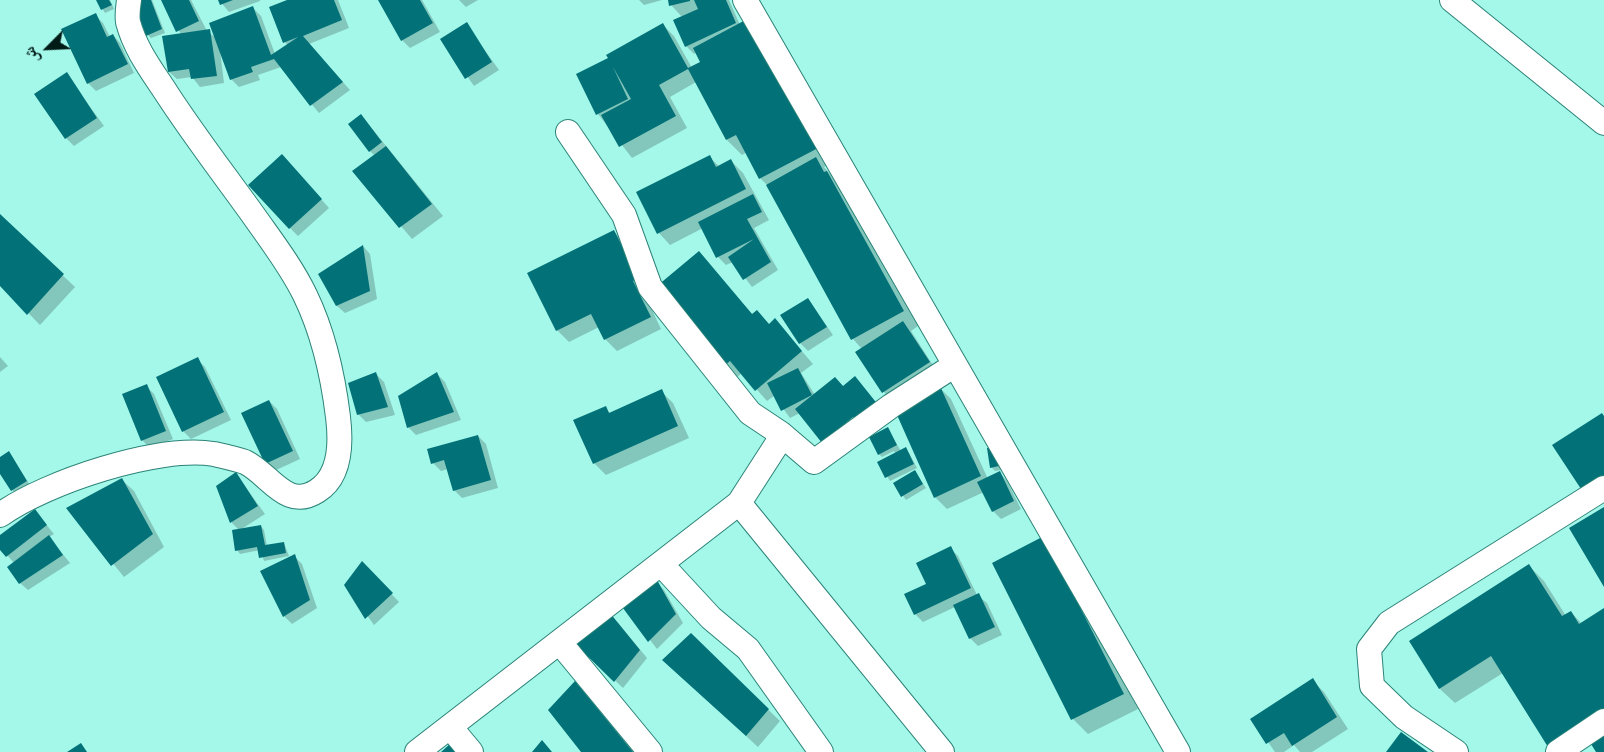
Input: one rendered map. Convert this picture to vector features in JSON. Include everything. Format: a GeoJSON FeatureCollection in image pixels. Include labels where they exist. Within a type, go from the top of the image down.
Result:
{"type":"FeatureCollection","features":[{"type":"Feature","properties":{"kind":"street"},"geometry":{"type":"LineString","coordinates":[[0,515],[18,502],[78,477],[161,455],[213,454],[246,463],[286,495],[303,498],[319,490],[333,472],[341,442],[334,386],[319,331],[305,295],[280,252],[184,119],[138,50],[128,21],[129,0]]}},
{"type":"Feature","properties":{"kind":"street"},"geometry":{"type":"LineString","coordinates":[[745,0],[1178,752]]}},
{"type":"Feature","properties":{"kind":"street"},"geometry":{"type":"LineString","coordinates":[[1452,0],[1604,123]]}},
{"type":"Feature","properties":{"kind":"street"},"geometry":{"type":"LineString","coordinates":[[568,132],[624,215],[650,287],[750,413],[780,433],[814,462],[891,406],[955,365]]}},
{"type":"Feature","properties":{"kind":"street"},"geometry":{"type":"LineString","coordinates":[[417,752],[561,644],[739,504],[777,444],[780,433]]}},
{"type":"Feature","properties":{"kind":"street"},"geometry":{"type":"LineString","coordinates":[[1456,752],[1404,717],[1372,686],[1369,649],[1389,623],[1604,488]]}},
{"type":"Feature","properties":{"kind":"street"},"geometry":{"type":"LineString","coordinates":[[739,504],[942,752]]}},
{"type":"Feature","properties":{"kind":"street"},"geometry":{"type":"LineString","coordinates":[[661,564],[711,618],[748,649],[821,752]]}},
{"type":"Feature","properties":{"kind":"street"},"geometry":{"type":"LineString","coordinates":[[561,644],[650,752]]}},
{"type":"Feature","properties":{"kind":"street"},"geometry":{"type":"LineString","coordinates":[[1558,752],[1604,721]]}},
{"type":"Feature","properties":{"kind":"street"},"geometry":{"type":"LineString","coordinates":[[451,728],[471,752]]}},
{"type":"Feature","properties":{"kind":"building"},"geometry":{"type":"Polygon","coordinates":[[[96,0],[109,0],[112,5],[101,10],[96,0]]]}},
{"type":"Feature","properties":{"kind":"building"},"geometry":{"type":"Polygon","coordinates":[[[133,0],[151,0],[162,29],[146,36],[133,0]]]}},
{"type":"Feature","properties":{"kind":"building"},"geometry":{"type":"Polygon","coordinates":[[[161,0],[189,0],[199,21],[176,32],[161,0]]]}},
{"type":"Feature","properties":{"kind":"building"},"geometry":{"type":"Polygon","coordinates":[[[218,0],[233,0],[220,5],[218,0]]]}},
{"type":"Feature","properties":{"kind":"building"},"geometry":{"type":"Polygon","coordinates":[[[287,0],[334,0],[342,20],[303,36],[343,82],[310,106],[274,59],[251,67],[253,72],[230,80],[209,23],[253,6],[271,55],[298,37],[283,43],[269,7],[287,0]]]}},
{"type":"Feature","properties":{"kind":"building"},"geometry":{"type":"Polygon","coordinates":[[[378,0],[420,0],[433,23],[401,41],[378,0]]]}},
{"type":"Feature","properties":{"kind":"building"},"geometry":{"type":"Polygon","coordinates":[[[668,0],[690,0],[690,1],[669,6],[668,0]]]}},
{"type":"Feature","properties":{"kind":"building"},"geometry":{"type":"Polygon","coordinates":[[[694,0],[726,0],[736,23],[685,47],[673,20],[698,9],[694,0]]]}},
{"type":"Feature","properties":{"kind":"building"},"geometry":{"type":"Polygon","coordinates":[[[96,13],[107,37],[113,34],[128,64],[87,84],[61,29],[96,13]]]}},
{"type":"Feature","properties":{"kind":"building"},"geometry":{"type":"Polygon","coordinates":[[[751,17],[820,147],[759,179],[736,135],[726,140],[688,69],[659,85],[676,116],[619,147],[601,115],[631,99],[613,67],[628,99],[596,115],[576,74],[608,58],[606,55],[663,23],[688,68],[700,62],[693,48],[751,17]]]}},
{"type":"Feature","properties":{"kind":"building"},"geometry":{"type":"Polygon","coordinates":[[[467,22],[492,62],[465,79],[440,39],[467,22]]]}},
{"type":"Feature","properties":{"kind":"building"},"geometry":{"type":"Polygon","coordinates":[[[210,29],[217,76],[191,79],[189,69],[168,72],[162,36],[210,29]]]}},
{"type":"Feature","properties":{"kind":"building"},"geometry":{"type":"Polygon","coordinates":[[[67,72],[97,118],[65,139],[34,94],[67,72]]]}},
{"type":"Feature","properties":{"kind":"building"},"geometry":{"type":"Polygon","coordinates":[[[361,114],[382,142],[369,152],[348,124],[361,114]]]}},
{"type":"Feature","properties":{"kind":"building"},"geometry":{"type":"Polygon","coordinates":[[[386,146],[432,204],[399,228],[352,171],[386,146]]]}},
{"type":"Feature","properties":{"kind":"building"},"geometry":{"type":"Polygon","coordinates":[[[282,154],[322,199],[289,229],[248,185],[282,154]]]}},
{"type":"Feature","properties":{"kind":"building"},"geometry":{"type":"Polygon","coordinates":[[[710,155],[716,167],[731,159],[746,189],[657,234],[636,192],[710,155]]]}},
{"type":"Feature","properties":{"kind":"building"},"geometry":{"type":"Polygon","coordinates":[[[816,157],[824,172],[827,171],[904,311],[851,340],[766,185],[816,157]]]}},
{"type":"Feature","properties":{"kind":"building"},"geometry":{"type":"Polygon","coordinates":[[[753,194],[762,212],[747,219],[771,262],[743,280],[728,257],[754,239],[716,258],[698,222],[753,194]]]}},
{"type":"Feature","properties":{"kind":"building"},"geometry":{"type":"Polygon","coordinates":[[[0,214],[64,274],[27,315],[0,286],[0,214]]]}},
{"type":"Feature","properties":{"kind":"building"},"geometry":{"type":"Polygon","coordinates":[[[614,230],[638,278],[633,281],[651,317],[604,340],[591,314],[556,331],[527,273],[614,230]]]}},
{"type":"Feature","properties":{"kind":"building"},"geometry":{"type":"Polygon","coordinates":[[[363,245],[370,291],[336,306],[318,274],[363,245]]]}},
{"type":"Feature","properties":{"kind":"building"},"geometry":{"type":"Polygon","coordinates":[[[699,251],[752,314],[757,310],[769,324],[775,318],[802,351],[755,391],[730,361],[723,367],[657,286],[699,251]]]}},
{"type":"Feature","properties":{"kind":"building"},"geometry":{"type":"Polygon","coordinates":[[[808,298],[827,327],[799,344],[780,315],[808,298]]]}},
{"type":"Feature","properties":{"kind":"building"},"geometry":{"type":"Polygon","coordinates":[[[903,321],[930,362],[882,393],[855,352],[903,321]]]}},
{"type":"Feature","properties":{"kind":"building"},"geometry":{"type":"Polygon","coordinates":[[[198,357],[224,412],[182,432],[156,377],[198,357]]]}},
{"type":"Feature","properties":{"kind":"building"},"geometry":{"type":"Polygon","coordinates":[[[798,368],[812,395],[781,411],[767,383],[798,368]]]}},
{"type":"Feature","properties":{"kind":"building"},"geometry":{"type":"Polygon","coordinates":[[[376,372],[388,407],[357,415],[348,383],[376,372]]]}},
{"type":"Feature","properties":{"kind":"building"},"geometry":{"type":"Polygon","coordinates":[[[437,372],[454,412],[407,428],[398,396],[437,372]]]}},
{"type":"Feature","properties":{"kind":"building"},"geometry":{"type":"Polygon","coordinates":[[[855,376],[879,406],[858,424],[853,417],[822,443],[795,409],[835,377],[843,386],[855,376]]]}},
{"type":"Feature","properties":{"kind":"building"},"geometry":{"type":"Polygon","coordinates":[[[147,384],[166,431],[141,441],[122,394],[147,384]]]}},
{"type":"Feature","properties":{"kind":"building"},"geometry":{"type":"Polygon","coordinates":[[[940,386],[981,476],[934,498],[893,406],[940,386]]]}},
{"type":"Feature","properties":{"kind":"building"},"geometry":{"type":"Polygon","coordinates":[[[662,389],[678,426],[593,464],[573,420],[606,406],[609,413],[662,389]]]}},
{"type":"Feature","properties":{"kind":"building"},"geometry":{"type":"Polygon","coordinates":[[[269,400],[293,451],[265,464],[241,413],[269,400]]]}},
{"type":"Feature","properties":{"kind":"building"},"geometry":{"type":"Polygon","coordinates":[[[1602,413],[1604,416],[1604,478],[1583,492],[1552,445],[1602,413]]]}},
{"type":"Feature","properties":{"kind":"building"},"geometry":{"type":"Polygon","coordinates":[[[888,427],[897,445],[878,455],[869,437],[888,427]]]}},
{"type":"Feature","properties":{"kind":"building"},"geometry":{"type":"Polygon","coordinates":[[[478,435],[491,480],[453,491],[444,460],[431,464],[427,449],[478,435]]]}},
{"type":"Feature","properties":{"kind":"building"},"geometry":{"type":"Polygon","coordinates":[[[996,446],[999,466],[990,468],[987,448],[996,446]]]}},
{"type":"Feature","properties":{"kind":"building"},"geometry":{"type":"Polygon","coordinates":[[[906,447],[914,464],[885,478],[877,462],[906,447]]]}},
{"type":"Feature","properties":{"kind":"building"},"geometry":{"type":"Polygon","coordinates":[[[9,451],[27,481],[11,491],[0,474],[0,457],[9,451]]]}},
{"type":"Feature","properties":{"kind":"building"},"geometry":{"type":"Polygon","coordinates":[[[915,470],[923,484],[901,497],[893,483],[915,470]]]}},
{"type":"Feature","properties":{"kind":"building"},"geometry":{"type":"Polygon","coordinates":[[[1000,471],[1014,501],[992,512],[977,482],[1000,471]]]}},
{"type":"Feature","properties":{"kind":"building"},"geometry":{"type":"Polygon","coordinates":[[[236,472],[258,506],[230,523],[216,486],[236,472]]]}},
{"type":"Feature","properties":{"kind":"building"},"geometry":{"type":"Polygon","coordinates":[[[122,478],[153,534],[111,566],[66,508],[122,478]]]}},
{"type":"Feature","properties":{"kind":"building"},"geometry":{"type":"Polygon","coordinates":[[[1604,507],[1604,587],[1569,528],[1604,507]]]}},
{"type":"Feature","properties":{"kind":"building"},"geometry":{"type":"Polygon","coordinates":[[[35,509],[47,525],[6,557],[0,550],[0,535],[35,509]]]}},
{"type":"Feature","properties":{"kind":"building"},"geometry":{"type":"Polygon","coordinates":[[[261,525],[265,545],[284,542],[286,553],[259,558],[257,547],[235,551],[232,530],[261,525]]]}},
{"type":"Feature","properties":{"kind":"building"},"geometry":{"type":"Polygon","coordinates":[[[49,535],[63,555],[19,584],[7,567],[49,535]]]}},
{"type":"Feature","properties":{"kind":"building"},"geometry":{"type":"Polygon","coordinates":[[[1044,536],[1124,694],[1071,720],[992,563],[1044,536]]]}},
{"type":"Feature","properties":{"kind":"building"},"geometry":{"type":"Polygon","coordinates":[[[951,546],[971,588],[914,615],[904,594],[926,584],[916,563],[951,546]]]}},
{"type":"Feature","properties":{"kind":"building"},"geometry":{"type":"Polygon","coordinates":[[[295,554],[310,600],[283,617],[260,571],[295,554]]]}},
{"type":"Feature","properties":{"kind":"building"},"geometry":{"type":"Polygon","coordinates":[[[362,561],[393,593],[365,619],[344,585],[362,561]]]}},
{"type":"Feature","properties":{"kind":"building"},"geometry":{"type":"Polygon","coordinates":[[[1529,564],[1562,616],[1571,611],[1579,624],[1604,608],[1604,711],[1548,747],[1491,656],[1439,689],[1409,641],[1529,564]]]}},
{"type":"Feature","properties":{"kind":"building"},"geometry":{"type":"Polygon","coordinates":[[[657,580],[676,614],[648,642],[620,604],[657,580]]]}},
{"type":"Feature","properties":{"kind":"building"},"geometry":{"type":"Polygon","coordinates":[[[979,593],[995,627],[969,639],[953,605],[979,593]]]}},
{"type":"Feature","properties":{"kind":"building"},"geometry":{"type":"Polygon","coordinates":[[[610,613],[640,650],[614,682],[572,641],[610,613]]]}},
{"type":"Feature","properties":{"kind":"building"},"geometry":{"type":"Polygon","coordinates":[[[691,633],[769,709],[746,736],[662,660],[691,633]]]}},
{"type":"Feature","properties":{"kind":"building"},"geometry":{"type":"Polygon","coordinates":[[[1313,678],[1337,717],[1292,746],[1284,733],[1266,744],[1250,719],[1313,678]]]}},
{"type":"Feature","properties":{"kind":"building"},"geometry":{"type":"Polygon","coordinates":[[[575,681],[633,752],[581,752],[548,710],[575,681]]]}},
{"type":"Feature","properties":{"kind":"building"},"geometry":{"type":"Polygon","coordinates":[[[1401,732],[1428,752],[1386,752],[1401,732]]]}},
{"type":"Feature","properties":{"kind":"building"},"geometry":{"type":"Polygon","coordinates":[[[1604,736],[1604,752],[1596,752],[1591,744],[1604,736]]]}},
{"type":"Feature","properties":{"kind":"building"},"geometry":{"type":"Polygon","coordinates":[[[542,740],[552,752],[532,752],[542,740]]]}},
{"type":"Feature","properties":{"kind":"building"},"geometry":{"type":"Polygon","coordinates":[[[81,743],[87,752],[67,752],[81,743]]]}},
{"type":"Feature","properties":{"kind":"building"},"geometry":{"type":"Polygon","coordinates":[[[451,743],[459,752],[441,752],[451,743]]]}}]}
